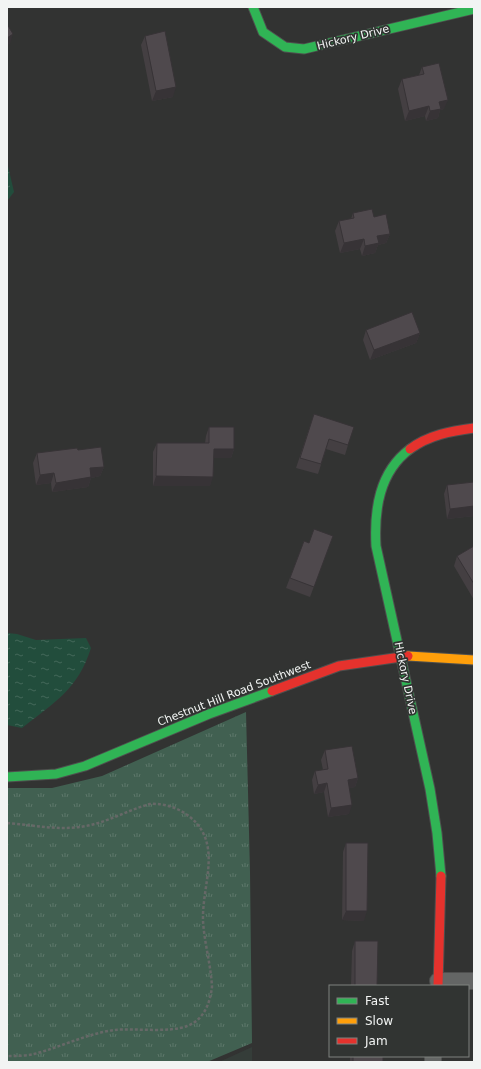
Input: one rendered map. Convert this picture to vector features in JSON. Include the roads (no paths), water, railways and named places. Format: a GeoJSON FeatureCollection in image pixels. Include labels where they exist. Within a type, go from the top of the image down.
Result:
{"type":"FeatureCollection","features":[{"type":"Feature","properties":{"kind":"street","name":"Hickory Drive"},"geometry":{"type":"LineString","coordinates":[[253,7],[263,32],[285,47],[304,49],[474,10]]}},
{"type":"Feature","properties":{"kind":"street","name":"Hickory Drive"},"geometry":{"type":"LineString","coordinates":[[438,983],[441,898],[435,820],[401,656],[387,598],[376,537],[376,513],[380,491],[402,454],[417,444],[440,435],[474,428]]}},
{"type":"Feature","properties":{"kind":"street","name":"Chestnut Hill Road Southwest"},"geometry":{"type":"LineString","coordinates":[[7,777],[56,774],[85,766],[209,714],[339,666],[401,656],[474,660]]}},
{"type":"Feature","properties":{"kind":"street"},"geometry":{"type":"LineString","coordinates":[[438,983],[474,982]]}},
{"type":"Feature","properties":{"kind":"water"},"geometry":{"type":"Polygon","coordinates":[[[7,162],[14,192],[7,201],[7,162]]]}},
{"type":"Feature","properties":{"kind":"water"},"geometry":{"type":"Polygon","coordinates":[[[7,633],[17,634],[36,640],[86,638],[91,648],[86,662],[79,674],[64,694],[22,728],[7,725],[7,633]]]}}]}
